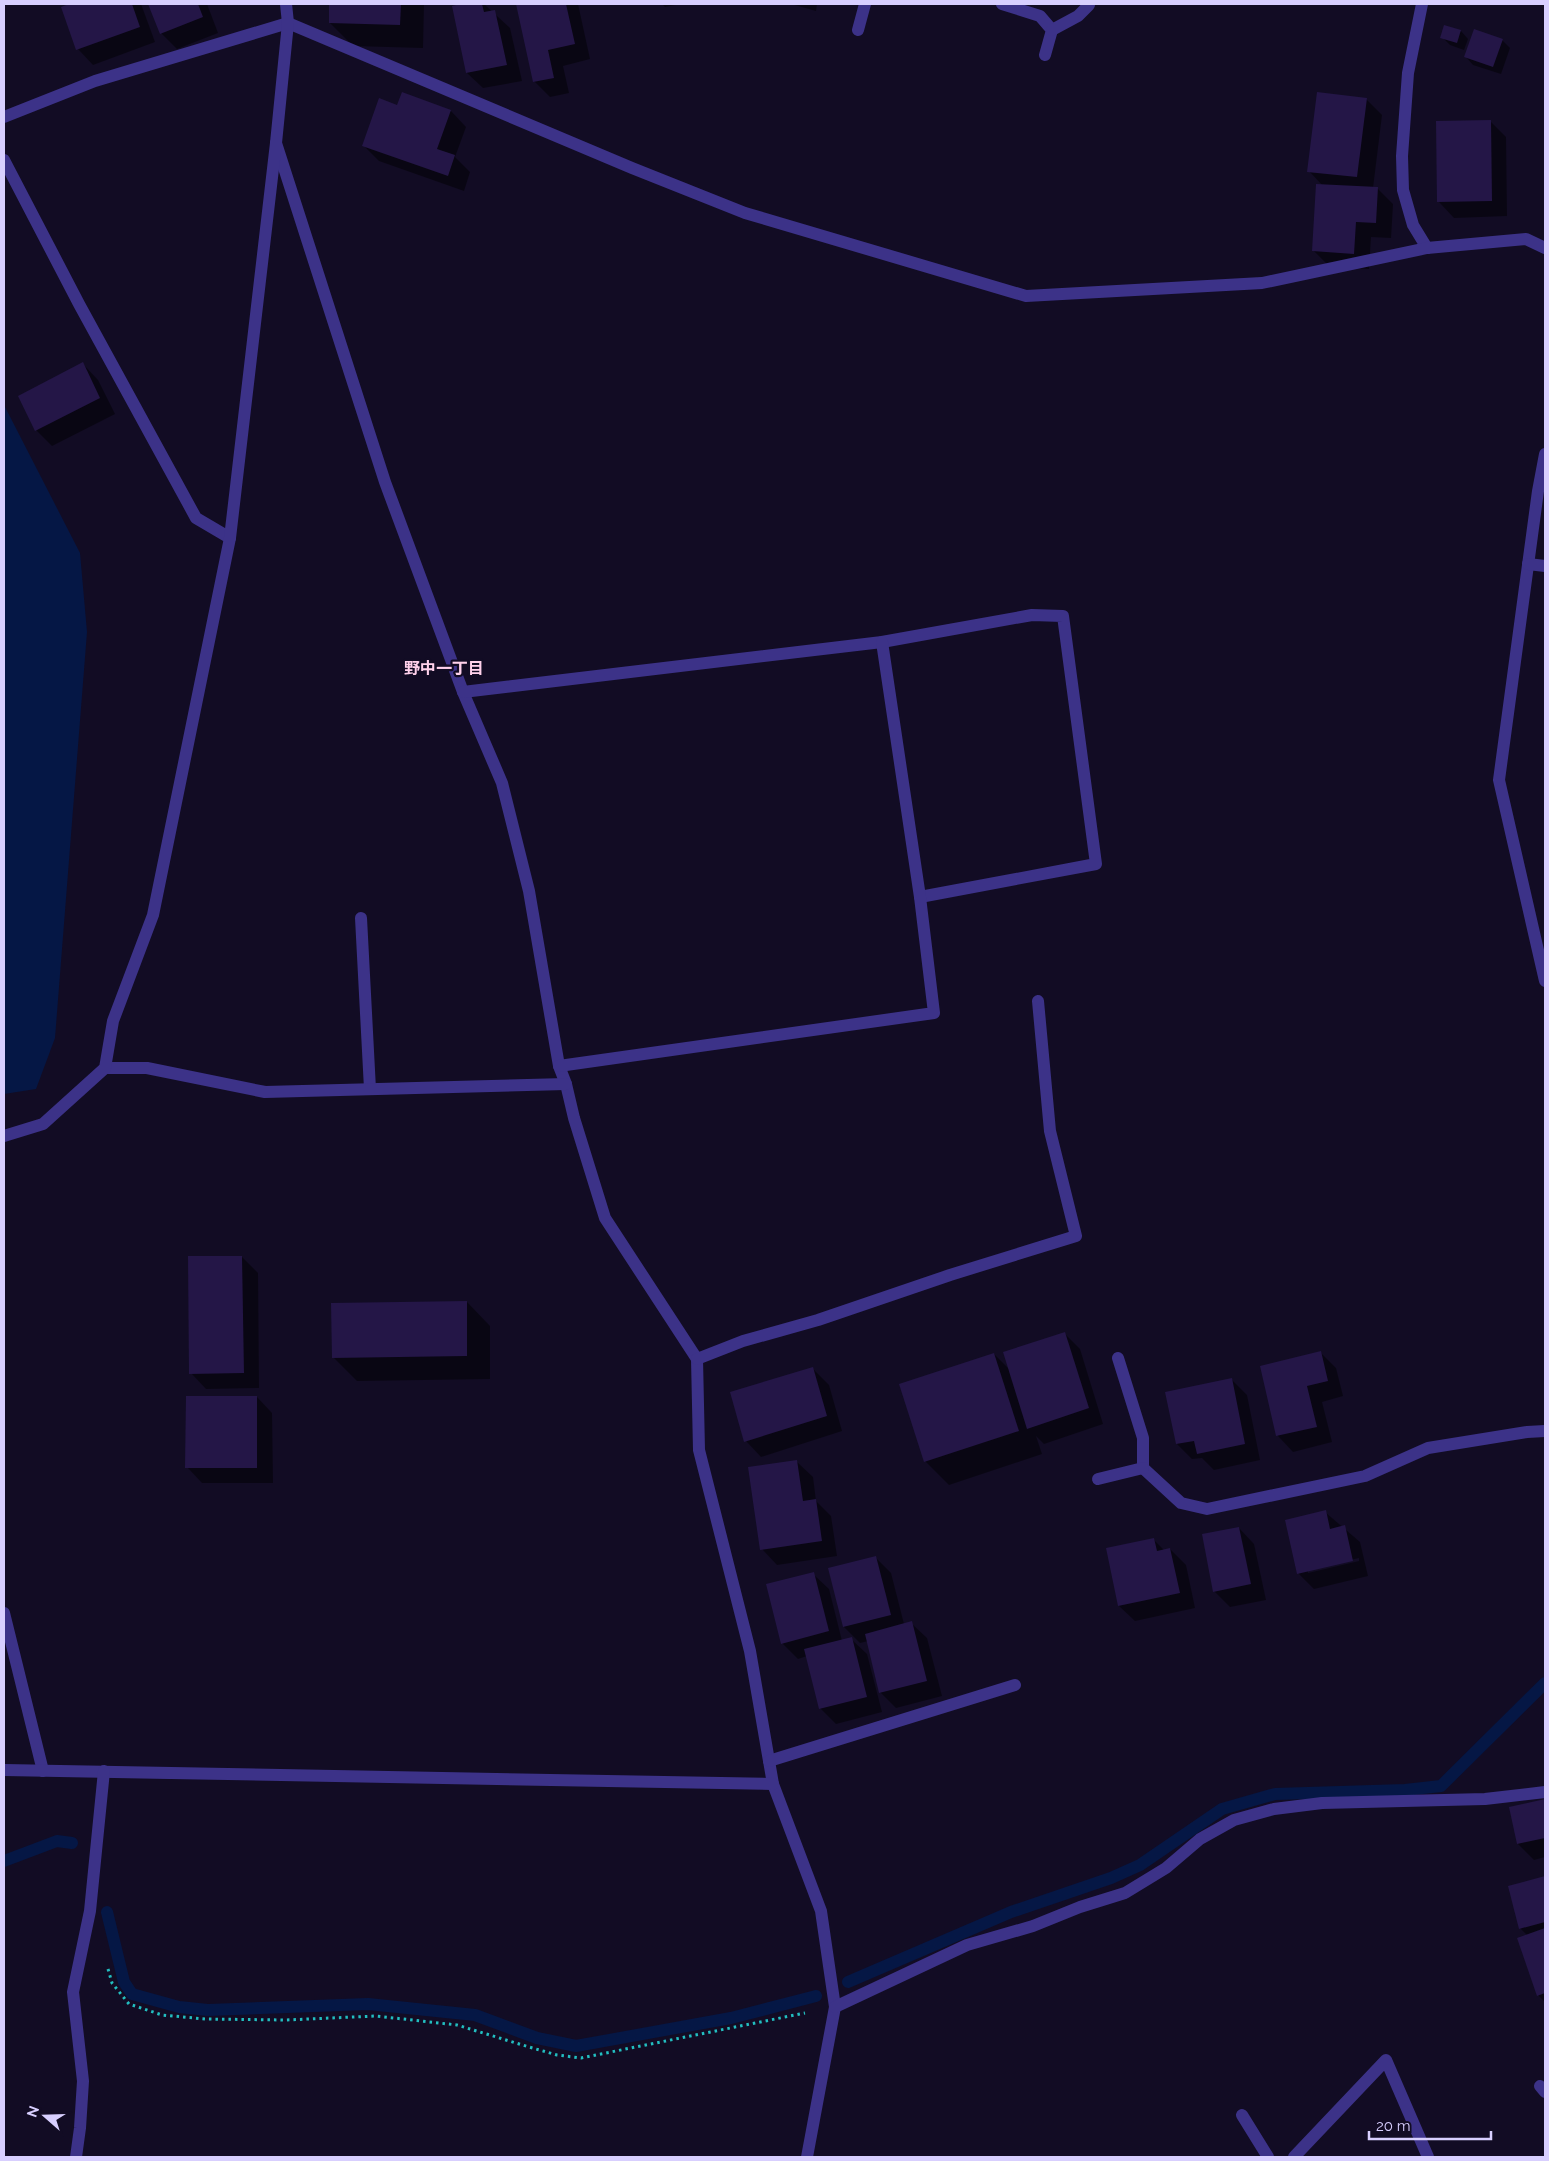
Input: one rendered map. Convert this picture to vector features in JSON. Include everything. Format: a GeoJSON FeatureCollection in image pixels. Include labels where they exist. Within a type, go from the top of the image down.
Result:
{"type":"FeatureCollection","features":[{"type":"Feature","properties":{"kind":"street"},"geometry":{"type":"LineString","coordinates":[[279,4],[288,23]]}},
{"type":"Feature","properties":{"kind":"street"},"geometry":{"type":"LineString","coordinates":[[4,1136],[43,1124],[105,1068],[113,1022],[153,915],[230,538],[276,143],[288,23],[286,4]]}},
{"type":"Feature","properties":{"kind":"street"},"geometry":{"type":"LineString","coordinates":[[858,30],[865,4]]}},
{"type":"Feature","properties":{"kind":"street"},"geometry":{"type":"LineString","coordinates":[[1002,4],[1040,16],[1052,30]]}},
{"type":"Feature","properties":{"kind":"street"},"geometry":{"type":"LineString","coordinates":[[1422,4],[1408,73],[1402,156],[1403,190],[1413,225],[1427,248]]}},
{"type":"Feature","properties":{"kind":"street"},"geometry":{"type":"LineString","coordinates":[[1044,55],[1052,30],[1078,16],[1089,5]]}},
{"type":"Feature","properties":{"kind":"street"},"geometry":{"type":"LineString","coordinates":[[4,117],[95,81],[288,23],[632,168],[745,213],[1026,296],[1262,282],[1427,248],[1526,239],[1545,248]]}},
{"type":"Feature","properties":{"kind":"street"},"geometry":{"type":"LineString","coordinates":[[276,143],[385,482],[463,692],[502,783],[529,891],[559,1066],[605,1218],[697,1359],[699,1450],[750,1651],[773,1784],[821,1911],[834,2007],[807,2157]]}},
{"type":"Feature","properties":{"kind":"street"},"geometry":{"type":"LineString","coordinates":[[4,160],[79,304],[196,518],[230,538]]}},
{"type":"Feature","properties":{"kind":"street"},"geometry":{"type":"LineString","coordinates":[[1545,454],[1538,491],[1499,780],[1545,981]]}},
{"type":"Feature","properties":{"kind":"street"},"geometry":{"type":"LineString","coordinates":[[1528,564],[1545,566]]}},
{"type":"Feature","properties":{"kind":"street"},"geometry":{"type":"LineString","coordinates":[[463,692],[882,642],[1032,615],[1063,616],[1096,864],[920,897]]}},
{"type":"Feature","properties":{"kind":"street"},"geometry":{"type":"LineString","coordinates":[[559,1066],[934,1013],[920,897],[882,642]]}},
{"type":"Feature","properties":{"kind":"street"},"geometry":{"type":"LineString","coordinates":[[361,918],[370,1089]]}},
{"type":"Feature","properties":{"kind":"street"},"geometry":{"type":"LineString","coordinates":[[697,1359],[743,1341],[818,1320],[950,1275],[1076,1236],[1050,1131],[1038,1001]]}},
{"type":"Feature","properties":{"kind":"street"},"geometry":{"type":"LineString","coordinates":[[105,1068],[147,1068],[264,1092],[566,1084]]}},
{"type":"Feature","properties":{"kind":"street"},"geometry":{"type":"LineString","coordinates":[[1118,1358],[1142,1438],[1143,1468],[1181,1503],[1207,1510],[1365,1476],[1428,1448],[1527,1432],[1545,1431]]}},
{"type":"Feature","properties":{"kind":"street"},"geometry":{"type":"LineString","coordinates":[[1098,1479],[1143,1468]]}},
{"type":"Feature","properties":{"kind":"street"},"geometry":{"type":"LineString","coordinates":[[4,1613],[43,1771]]}},
{"type":"Feature","properties":{"kind":"street"},"geometry":{"type":"LineString","coordinates":[[769,1761],[1015,1684]]}},
{"type":"Feature","properties":{"kind":"street"},"geometry":{"type":"LineString","coordinates":[[4,1770],[773,1784]]}},
{"type":"Feature","properties":{"kind":"street"},"geometry":{"type":"LineString","coordinates":[[76,2157],[83,2080],[73,1992],[90,1911],[104,1771]]}},
{"type":"Feature","properties":{"kind":"street"},"geometry":{"type":"LineString","coordinates":[[834,2007],[966,1946],[1032,1926],[1080,1907],[1125,1893],[1166,1868],[1200,1839],[1234,1820],[1274,1810],[1322,1803],[1485,1799],[1545,1792]]}},
{"type":"Feature","properties":{"kind":"street"},"geometry":{"type":"LineString","coordinates":[[1294,2157],[1386,2060],[1428,2157]]}},
{"type":"Feature","properties":{"kind":"street"},"geometry":{"type":"LineString","coordinates":[[1242,2115],[1268,2157]]}},
{"type":"Feature","properties":{"kind":"path"},"geometry":{"type":"LineString","coordinates":[[107,1965],[112,1983],[129,2004],[162,2015],[223,2020],[286,2020],[376,2016],[457,2025],[557,2055],[581,2058],[834,2007]]}},
{"type":"Feature","properties":{"kind":"water"},"geometry":{"type":"Polygon","coordinates":[[[4,405],[80,553],[87,632],[55,1038],[36,1089],[4,1094],[4,405]]]}},
{"type":"Feature","properties":{"kind":"building"},"geometry":{"type":"Polygon","coordinates":[[[69,4],[132,4],[140,27],[76,50],[61,7],[69,4]]]}},
{"type":"Feature","properties":{"kind":"building"},"geometry":{"type":"Polygon","coordinates":[[[148,4],[198,4],[203,17],[160,34],[148,4]]]}},
{"type":"Feature","properties":{"kind":"building"},"geometry":{"type":"Polygon","coordinates":[[[329,4],[401,4],[400,25],[329,23],[329,4]]]}},
{"type":"Feature","properties":{"kind":"building"},"geometry":{"type":"Polygon","coordinates":[[[482,4],[484,12],[495,10],[507,65],[466,73],[452,6],[482,4]]]}},
{"type":"Feature","properties":{"kind":"building"},"geometry":{"type":"Polygon","coordinates":[[[516,4],[566,4],[575,44],[548,50],[554,78],[533,82],[516,4]]]}},
{"type":"Feature","properties":{"kind":"building"},"geometry":{"type":"Polygon","coordinates":[[[1444,25],[1461,30],[1457,43],[1440,38],[1444,25]]]}},
{"type":"Feature","properties":{"kind":"building"},"geometry":{"type":"Polygon","coordinates":[[[1474,29],[1503,39],[1493,67],[1464,57],[1474,29]]]}},
{"type":"Feature","properties":{"kind":"building"},"geometry":{"type":"Polygon","coordinates":[[[402,92],[451,110],[437,149],[455,155],[448,176],[362,146],[379,98],[397,105],[402,92]]]}},
{"type":"Feature","properties":{"kind":"building"},"geometry":{"type":"Polygon","coordinates":[[[1317,92],[1367,98],[1357,177],[1307,172],[1317,92]]]}},
{"type":"Feature","properties":{"kind":"building"},"geometry":{"type":"Polygon","coordinates":[[[1491,120],[1492,201],[1437,202],[1436,121],[1491,120]]]}},
{"type":"Feature","properties":{"kind":"building"},"geometry":{"type":"Polygon","coordinates":[[[1316,184],[1378,187],[1376,223],[1356,222],[1354,254],[1312,251],[1316,184]]]}},
{"type":"Feature","properties":{"kind":"building"},"geometry":{"type":"Polygon","coordinates":[[[83,362],[100,398],[35,431],[18,396],[83,362]]]}},
{"type":"Feature","properties":{"kind":"building"},"geometry":{"type":"Polygon","coordinates":[[[188,1256],[242,1256],[244,1373],[189,1374],[188,1256]]]}},
{"type":"Feature","properties":{"kind":"building"},"geometry":{"type":"Polygon","coordinates":[[[467,1301],[467,1356],[332,1358],[331,1303],[467,1301]]]}},
{"type":"Feature","properties":{"kind":"building"},"geometry":{"type":"Polygon","coordinates":[[[1065,1332],[1089,1408],[1027,1429],[1003,1352],[1065,1332]]]}},
{"type":"Feature","properties":{"kind":"building"},"geometry":{"type":"Polygon","coordinates":[[[1321,1351],[1328,1381],[1307,1386],[1317,1427],[1276,1436],[1260,1366],[1321,1351]]]}},
{"type":"Feature","properties":{"kind":"building"},"geometry":{"type":"Polygon","coordinates":[[[994,1353],[1019,1431],[924,1462],[899,1384],[994,1353]]]}},
{"type":"Feature","properties":{"kind":"building"},"geometry":{"type":"Polygon","coordinates":[[[813,1367],[827,1416],[744,1442],[730,1392],[813,1367]]]}},
{"type":"Feature","properties":{"kind":"building"},"geometry":{"type":"Polygon","coordinates":[[[1232,1378],[1245,1444],[1197,1454],[1194,1441],[1176,1444],[1165,1392],[1232,1378]]]}},
{"type":"Feature","properties":{"kind":"building"},"geometry":{"type":"Polygon","coordinates":[[[186,1396],[257,1396],[257,1468],[185,1468],[186,1396]]]}},
{"type":"Feature","properties":{"kind":"building"},"geometry":{"type":"Polygon","coordinates":[[[797,1460],[803,1501],[816,1499],[822,1541],[760,1550],[748,1467],[797,1460]]]}},
{"type":"Feature","properties":{"kind":"building"},"geometry":{"type":"Polygon","coordinates":[[[1326,1510],[1330,1529],[1345,1525],[1353,1561],[1297,1574],[1285,1520],[1326,1510]]]}},
{"type":"Feature","properties":{"kind":"building"},"geometry":{"type":"Polygon","coordinates":[[[1239,1527],[1251,1584],[1213,1592],[1202,1534],[1239,1527]]]}},
{"type":"Feature","properties":{"kind":"building"},"geometry":{"type":"Polygon","coordinates":[[[1154,1538],[1157,1551],[1170,1548],[1180,1593],[1118,1606],[1106,1548],[1154,1538]]]}},
{"type":"Feature","properties":{"kind":"building"},"geometry":{"type":"Polygon","coordinates":[[[876,1556],[891,1615],[843,1627],[828,1568],[876,1556]]]}},
{"type":"Feature","properties":{"kind":"building"},"geometry":{"type":"Polygon","coordinates":[[[814,1572],[829,1631],[781,1644],[766,1584],[814,1572]]]}},
{"type":"Feature","properties":{"kind":"building"},"geometry":{"type":"Polygon","coordinates":[[[912,1621],[927,1681],[879,1693],[865,1634],[912,1621]]]}},
{"type":"Feature","properties":{"kind":"building"},"geometry":{"type":"Polygon","coordinates":[[[852,1637],[867,1697],[819,1709],[804,1649],[852,1637]]]}},
{"type":"Feature","properties":{"kind":"building"},"geometry":{"type":"Polygon","coordinates":[[[1545,1799],[1545,1838],[1517,1844],[1509,1807],[1545,1799]]]}},
{"type":"Feature","properties":{"kind":"building"},"geometry":{"type":"Polygon","coordinates":[[[1545,1876],[1545,1922],[1519,1929],[1508,1886],[1545,1876]]]}},
{"type":"Feature","properties":{"kind":"building"},"geometry":{"type":"Polygon","coordinates":[[[1545,1928],[1545,1993],[1537,1996],[1517,1938],[1545,1928]]]}},
{"type":"Feature","properties":{"kind":"waterway"},"geometry":{"type":"LineString","coordinates":[[848,1982],[1011,1912],[1111,1878],[1140,1865],[1222,1809],[1275,1794],[1405,1790],[1441,1786],[1545,1683]]}},
{"type":"Feature","properties":{"kind":"waterway"},"geometry":{"type":"LineString","coordinates":[[4,1861],[57,1841],[72,1843]]}},
{"type":"Feature","properties":{"kind":"waterway"},"geometry":{"type":"LineString","coordinates":[[107,1912],[124,1982],[132,1994],[179,2007],[208,2010],[368,2004],[475,2015],[537,2038],[576,2046],[731,2018],[816,1996]]}},
{"type":"Feature","properties":{"kind":"district","name":"野中一丁目"},"geometry":{"type":"Point","coordinates":[444,668]}}]}
